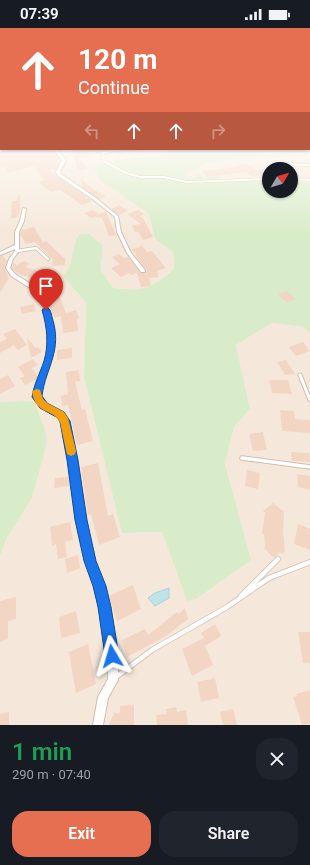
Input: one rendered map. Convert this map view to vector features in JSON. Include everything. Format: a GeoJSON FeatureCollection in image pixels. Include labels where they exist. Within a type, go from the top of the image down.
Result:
{"type":"FeatureCollection","features":[{"type":"Feature","properties":{"kind":"street"},"geometry":{"type":"LineString","coordinates":[[59,171],[59,175],[95,199],[117,217],[119,232],[129,253],[143,271]]}},
{"type":"Feature","properties":{"kind":"street"},"geometry":{"type":"LineString","coordinates":[[24,209],[22,221],[17,232],[17,249],[9,264],[9,271],[20,280],[40,292],[50,322],[52,347],[38,388],[37,397],[43,406],[61,415],[65,421],[81,520],[90,561],[100,586],[105,607],[113,680],[103,697],[98,725]]}},
{"type":"Feature","properties":{"kind":"street"},"geometry":{"type":"LineString","coordinates":[[0,254],[17,249]]}},
{"type":"Feature","properties":{"kind":"lane"},"geometry":{"type":"LineString","coordinates":[[122,171],[140,177],[164,177],[187,182],[262,178]]}},
{"type":"Feature","properties":{"kind":"lane"},"geometry":{"type":"LineString","coordinates":[[298,179],[310,180]]}},
{"type":"Feature","properties":{"kind":"lane"},"geometry":{"type":"LineString","coordinates":[[17,249],[36,248],[48,259]]}},
{"type":"Feature","properties":{"kind":"lane"},"geometry":{"type":"LineString","coordinates":[[300,375],[310,400]]}},
{"type":"Feature","properties":{"kind":"lane"},"geometry":{"type":"LineString","coordinates":[[242,458],[310,467]]}},
{"type":"Feature","properties":{"kind":"lane"},"geometry":{"type":"LineString","coordinates":[[234,602],[278,559]]}},
{"type":"Feature","properties":{"kind":"lane"},"geometry":{"type":"LineString","coordinates":[[113,680],[152,650],[234,602],[269,578],[310,562]]}},
{"type":"Feature","properties":{"kind":"shaded area"},"geometry":{"type":"Polygon","coordinates":[[[0,171],[112,171],[101,181],[149,214],[155,239],[173,252],[174,269],[153,286],[138,290],[113,288],[101,270],[103,246],[76,239],[70,265],[63,276],[86,303],[84,377],[123,533],[162,532],[187,600],[250,560],[225,464],[234,427],[250,409],[236,345],[272,323],[305,327],[310,333],[310,725],[0,725],[0,556],[7,538],[32,498],[47,439],[23,401],[0,402],[0,171]]]}},
{"type":"Feature","properties":{"kind":"shaded area"},"geometry":{"type":"Polygon","coordinates":[[[191,171],[262,171],[262,180],[233,180],[190,183],[184,179],[185,174],[191,171]]]}},
{"type":"Feature","properties":{"kind":"shaded area"},"geometry":{"type":"Polygon","coordinates":[[[298,171],[310,171],[310,183],[298,181],[298,171]]]}},
{"type":"Feature","properties":{"kind":"green space"},"geometry":{"type":"Polygon","coordinates":[[[95,171],[192,171],[185,175],[186,179],[189,177],[190,179],[195,178],[195,176],[200,172],[204,178],[220,176],[222,178],[189,181],[192,183],[233,180],[262,180],[262,198],[298,198],[298,181],[310,183],[310,333],[304,327],[272,323],[236,345],[250,409],[234,427],[225,464],[251,560],[196,599],[187,601],[162,532],[122,533],[84,377],[86,303],[63,276],[70,265],[76,239],[81,234],[89,234],[103,246],[101,270],[113,288],[140,289],[146,288],[159,281],[174,269],[173,252],[155,239],[149,214],[101,181],[95,171]]]}},
{"type":"Feature","properties":{"kind":"green space"},"geometry":{"type":"Polygon","coordinates":[[[0,402],[34,402],[45,429],[47,439],[32,498],[7,538],[0,556],[0,402]]]}},
{"type":"Feature","properties":{"kind":"water"},"geometry":{"type":"Polygon","coordinates":[[[169,588],[169,598],[155,606],[148,598],[155,593],[169,588]]]}},
{"type":"Feature","properties":{"kind":"building"},"geometry":{"type":"Polygon","coordinates":[[[7,171],[16,171],[8,173],[7,171]]]}},
{"type":"Feature","properties":{"kind":"building"},"geometry":{"type":"Polygon","coordinates":[[[38,171],[49,171],[84,195],[88,202],[86,197],[93,201],[82,205],[60,190],[51,192],[39,182],[44,180],[38,171]]]}},
{"type":"Feature","properties":{"kind":"building"},"geometry":{"type":"Polygon","coordinates":[[[202,171],[258,171],[262,173],[262,175],[253,177],[245,172],[206,177],[202,171]]]}},
{"type":"Feature","properties":{"kind":"building"},"geometry":{"type":"Polygon","coordinates":[[[81,179],[93,189],[106,196],[99,199],[83,188],[81,179]]]}},
{"type":"Feature","properties":{"kind":"building"},"geometry":{"type":"Polygon","coordinates":[[[19,194],[20,212],[17,218],[10,218],[12,212],[12,201],[16,201],[19,194]]]}},
{"type":"Feature","properties":{"kind":"building"},"geometry":{"type":"Polygon","coordinates":[[[119,205],[128,211],[119,215],[111,209],[119,205]]]}},
{"type":"Feature","properties":{"kind":"building"},"geometry":{"type":"Polygon","coordinates":[[[93,210],[99,214],[106,212],[116,235],[109,236],[102,218],[91,218],[84,213],[93,210]]]}},
{"type":"Feature","properties":{"kind":"building"},"geometry":{"type":"Polygon","coordinates":[[[138,210],[144,214],[140,216],[143,218],[153,237],[143,240],[138,232],[135,232],[132,225],[141,224],[127,214],[138,210]]]}},
{"type":"Feature","properties":{"kind":"building"},"geometry":{"type":"Polygon","coordinates":[[[34,227],[43,243],[46,241],[65,259],[65,265],[52,266],[53,260],[35,242],[26,244],[20,234],[22,230],[34,227]]]}},
{"type":"Feature","properties":{"kind":"building"},"geometry":{"type":"Polygon","coordinates":[[[142,246],[147,252],[152,251],[166,268],[157,271],[159,277],[149,278],[151,286],[141,287],[137,273],[131,275],[129,273],[121,277],[111,268],[120,264],[112,257],[119,254],[124,258],[128,257],[140,273],[146,273],[146,269],[132,249],[142,246]]]}},
{"type":"Feature","properties":{"kind":"building"},"geometry":{"type":"Polygon","coordinates":[[[0,256],[7,260],[5,269],[9,278],[0,293],[0,256]]]}},
{"type":"Feature","properties":{"kind":"building"},"geometry":{"type":"Polygon","coordinates":[[[24,261],[30,264],[25,267],[46,273],[40,280],[18,274],[12,268],[13,263],[17,265],[24,261]]]}},
{"type":"Feature","properties":{"kind":"building"},"geometry":{"type":"Polygon","coordinates":[[[57,290],[66,313],[76,310],[79,318],[77,319],[78,331],[63,333],[61,316],[54,318],[45,293],[57,290]]]}},
{"type":"Feature","properties":{"kind":"building"},"geometry":{"type":"Polygon","coordinates":[[[287,291],[296,299],[287,303],[278,294],[287,291]]]}},
{"type":"Feature","properties":{"kind":"building"},"geometry":{"type":"Polygon","coordinates":[[[34,304],[36,311],[22,314],[20,307],[34,304]]]}},
{"type":"Feature","properties":{"kind":"building"},"geometry":{"type":"Polygon","coordinates":[[[15,329],[27,345],[18,350],[14,345],[0,353],[0,342],[7,339],[3,334],[15,329]]]}},
{"type":"Feature","properties":{"kind":"building"},"geometry":{"type":"Polygon","coordinates":[[[27,338],[36,348],[38,347],[42,352],[31,358],[27,338]]]}},
{"type":"Feature","properties":{"kind":"building"},"geometry":{"type":"Polygon","coordinates":[[[303,342],[310,351],[296,356],[289,347],[303,342]]]}},
{"type":"Feature","properties":{"kind":"building"},"geometry":{"type":"Polygon","coordinates":[[[72,348],[72,358],[57,360],[57,350],[72,348]]]}},
{"type":"Feature","properties":{"kind":"building"},"geometry":{"type":"Polygon","coordinates":[[[33,359],[38,365],[32,368],[38,377],[25,385],[20,378],[25,376],[18,367],[33,359]]]}},
{"type":"Feature","properties":{"kind":"building"},"geometry":{"type":"Polygon","coordinates":[[[286,360],[295,374],[285,375],[277,362],[286,360]]]}},
{"type":"Feature","properties":{"kind":"building"},"geometry":{"type":"Polygon","coordinates":[[[79,370],[80,381],[75,382],[82,410],[85,409],[93,441],[77,445],[68,405],[62,406],[61,396],[68,394],[66,372],[79,370]]]}},
{"type":"Feature","properties":{"kind":"building"},"geometry":{"type":"Polygon","coordinates":[[[8,375],[15,386],[0,394],[0,379],[8,375]]]}},
{"type":"Feature","properties":{"kind":"building"},"geometry":{"type":"Polygon","coordinates":[[[269,380],[288,380],[292,394],[272,393],[269,380]]]}},
{"type":"Feature","properties":{"kind":"building"},"geometry":{"type":"Polygon","coordinates":[[[280,410],[294,411],[295,419],[310,420],[310,433],[282,431],[280,410]]]}},
{"type":"Feature","properties":{"kind":"building"},"geometry":{"type":"Polygon","coordinates":[[[263,432],[267,450],[253,451],[249,434],[263,432]]]}},
{"type":"Feature","properties":{"kind":"building"},"geometry":{"type":"Polygon","coordinates":[[[291,452],[309,453],[310,462],[292,461],[291,452]]]}},
{"type":"Feature","properties":{"kind":"building"},"geometry":{"type":"Polygon","coordinates":[[[98,463],[108,516],[113,514],[120,537],[99,545],[91,514],[88,515],[81,467],[98,463]]]}},
{"type":"Feature","properties":{"kind":"building"},"geometry":{"type":"Polygon","coordinates":[[[247,470],[260,473],[258,489],[245,486],[247,470]]]}},
{"type":"Feature","properties":{"kind":"building"},"geometry":{"type":"Polygon","coordinates":[[[297,474],[310,476],[310,490],[298,487],[297,474]]]}},
{"type":"Feature","properties":{"kind":"building"},"geometry":{"type":"Polygon","coordinates":[[[69,477],[70,486],[54,488],[55,478],[69,477]]]}},
{"type":"Feature","properties":{"kind":"building"},"geometry":{"type":"Polygon","coordinates":[[[273,503],[284,512],[283,531],[285,551],[282,554],[280,552],[274,558],[264,548],[264,535],[262,533],[265,513],[263,511],[273,503]]]}},
{"type":"Feature","properties":{"kind":"building"},"geometry":{"type":"Polygon","coordinates":[[[70,522],[73,540],[65,542],[67,557],[58,559],[56,544],[52,546],[50,527],[70,522]]]}},
{"type":"Feature","properties":{"kind":"building"},"geometry":{"type":"Polygon","coordinates":[[[298,524],[310,529],[310,550],[294,544],[298,524]]]}},
{"type":"Feature","properties":{"kind":"building"},"geometry":{"type":"Polygon","coordinates":[[[78,555],[80,568],[67,573],[65,559],[78,555]]]}},
{"type":"Feature","properties":{"kind":"building"},"geometry":{"type":"Polygon","coordinates":[[[133,585],[141,609],[117,621],[109,596],[133,585]]]}},
{"type":"Feature","properties":{"kind":"building"},"geometry":{"type":"Polygon","coordinates":[[[16,597],[16,619],[8,621],[8,639],[0,642],[0,601],[16,597]]]}},
{"type":"Feature","properties":{"kind":"building"},"geometry":{"type":"Polygon","coordinates":[[[185,608],[188,619],[166,636],[127,657],[122,640],[145,629],[148,635],[177,612],[179,614],[185,608]]]}},
{"type":"Feature","properties":{"kind":"building"},"geometry":{"type":"Polygon","coordinates":[[[76,611],[80,633],[61,638],[59,617],[76,611]]]}},
{"type":"Feature","properties":{"kind":"building"},"geometry":{"type":"Polygon","coordinates":[[[215,624],[221,636],[205,646],[213,665],[192,676],[182,649],[204,638],[201,633],[215,624]]]}},
{"type":"Feature","properties":{"kind":"building"},"geometry":{"type":"Polygon","coordinates":[[[298,632],[310,632],[310,663],[303,663],[298,632]]]}},
{"type":"Feature","properties":{"kind":"building"},"geometry":{"type":"Polygon","coordinates":[[[88,644],[96,684],[76,693],[69,652],[88,644]]]}},
{"type":"Feature","properties":{"kind":"building"},"geometry":{"type":"Polygon","coordinates":[[[215,678],[219,698],[201,702],[197,682],[215,678]]]}},
{"type":"Feature","properties":{"kind":"building"},"geometry":{"type":"Polygon","coordinates":[[[310,690],[310,724],[302,725],[293,697],[297,696],[296,694],[310,690]]]}},
{"type":"Feature","properties":{"kind":"building"},"geometry":{"type":"Polygon","coordinates":[[[134,705],[134,725],[109,725],[114,713],[120,713],[120,706],[134,705]]]}},
{"type":"Feature","properties":{"kind":"building"},"geometry":{"type":"Polygon","coordinates":[[[176,707],[177,712],[186,710],[188,725],[157,725],[156,715],[167,714],[166,709],[176,707]]]}},
{"type":"Feature","properties":{"kind":"building"},"geometry":{"type":"Polygon","coordinates":[[[233,709],[237,725],[223,725],[220,712],[233,709]]]}},
{"type":"Feature","properties":{"kind":"building"},"geometry":{"type":"Polygon","coordinates":[[[9,712],[9,725],[0,725],[0,714],[9,712]]]}},
{"type":"Feature","properties":{"kind":"slow traffic"},"geometry":{"type":"LineString","coordinates":[[37,392],[37,397],[43,406],[61,415],[65,421],[71,451]]}},
{"type":"Feature","properties":{"kind":"route"},"geometry":{"type":"LineString","coordinates":[[46,310],[50,322],[52,347],[38,388],[37,397],[43,406],[61,415],[65,421],[73,460],[81,520],[90,561],[100,586],[105,607],[112,656]]}}]}
